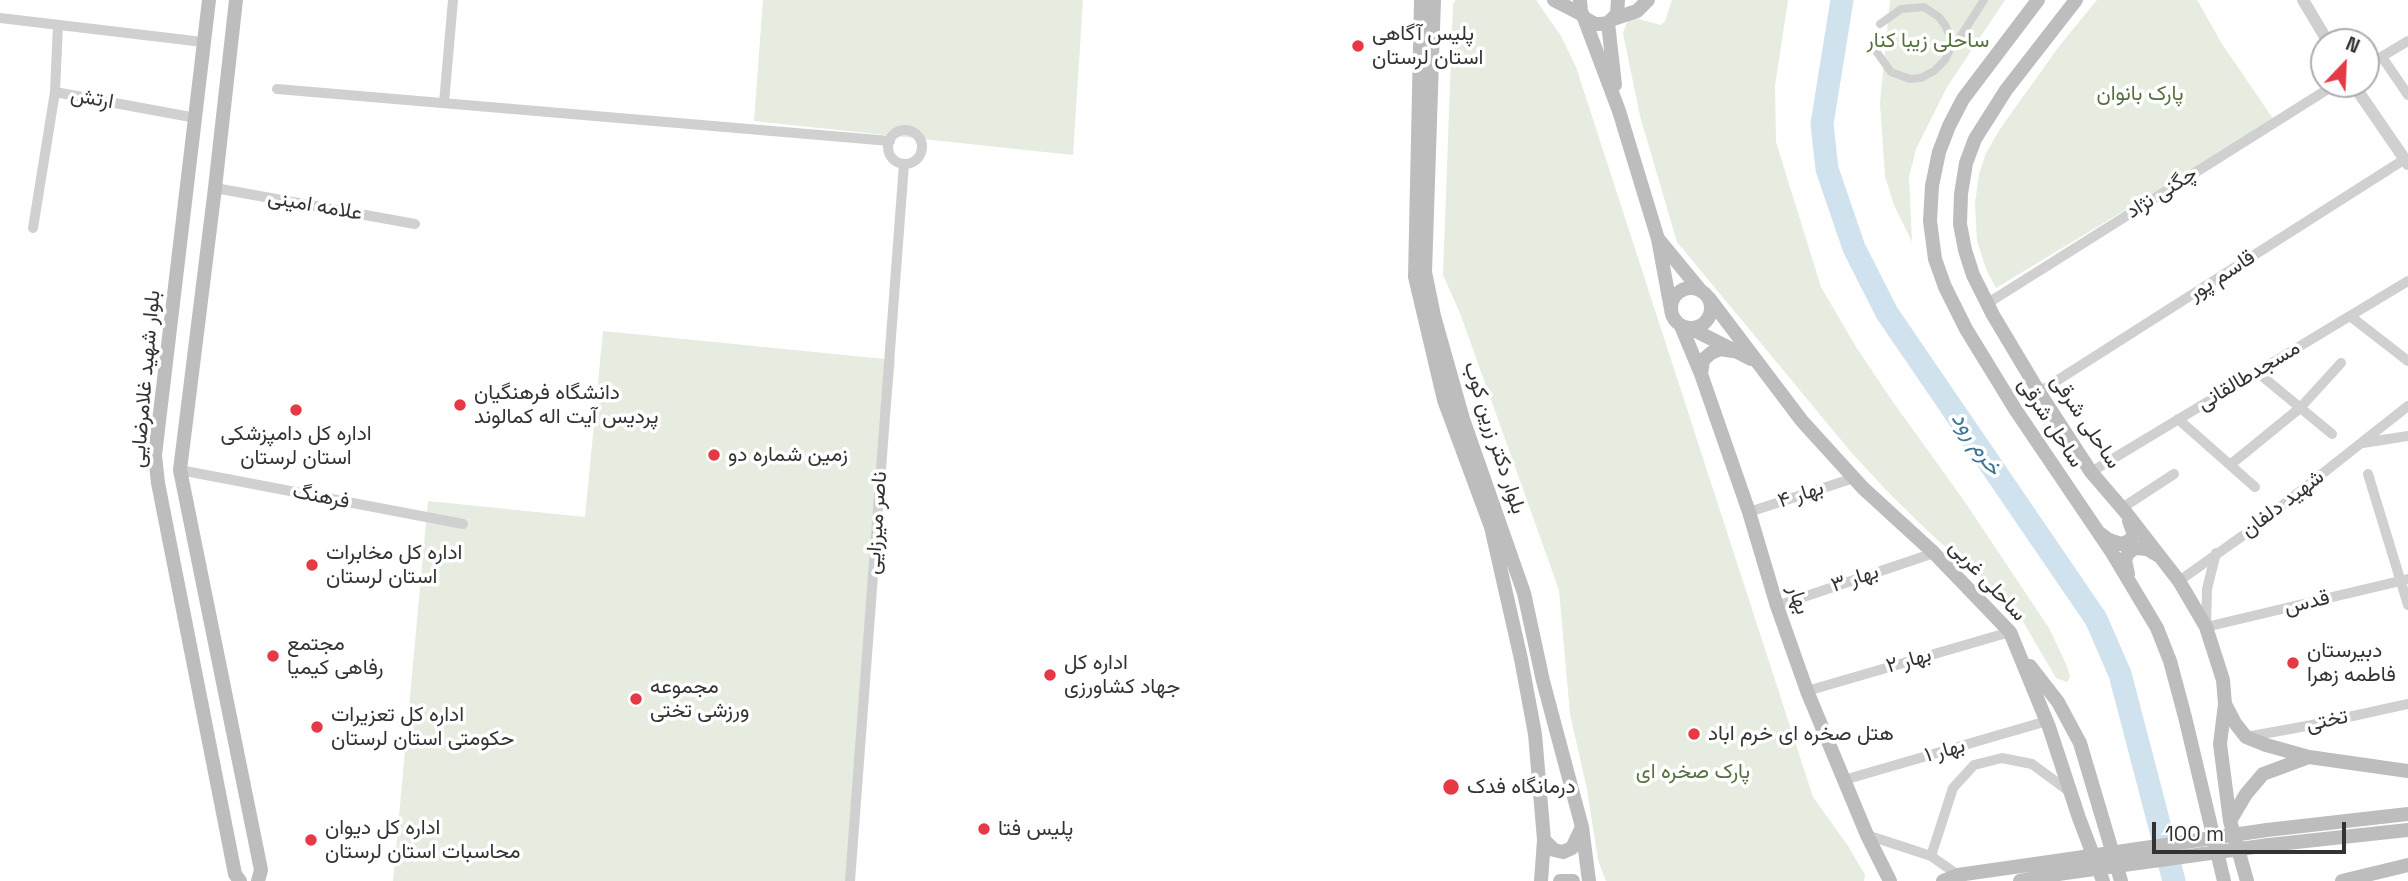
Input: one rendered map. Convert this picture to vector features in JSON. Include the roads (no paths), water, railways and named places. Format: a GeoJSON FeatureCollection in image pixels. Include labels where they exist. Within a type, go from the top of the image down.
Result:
{"type":"FeatureCollection","features":[{"type":"Feature","properties":{"kind":"main road","name":"بلوار شهید غلامرضایی"},"geometry":{"type":"LineString","coordinates":[[209,0],[155,455],[158,483],[235,874],[240,881]]}},
{"type":"Feature","properties":{"kind":"main road","name":"بلوار شهید غلامرضایی"},"geometry":{"type":"LineString","coordinates":[[236,0],[180,470],[261,870],[258,881]]}},
{"type":"Feature","properties":{"kind":"main road","name":"بلوار دکتر زرین کوب"},"geometry":{"type":"LineString","coordinates":[[1421,0],[1415,277],[1444,400],[1491,527],[1503,579],[1535,734],[1544,840],[1541,881]]}},
{"type":"Feature","properties":{"kind":"main road","name":"بلوار دکتر زرین کوب"},"geometry":{"type":"LineString","coordinates":[[1434,0],[1425,272],[1434,316],[1463,419],[1524,593],[1543,681],[1582,827],[1589,881]]}},
{"type":"Feature","properties":{"kind":"main road"},"geometry":{"type":"LineString","coordinates":[[1554,0],[1595,24],[1637,11],[1648,0]]}},
{"type":"Feature","properties":{"kind":"main road"},"geometry":{"type":"LineString","coordinates":[[1580,0],[1583,16],[1619,110],[1658,239],[1674,319],[1756,362]]}},
{"type":"Feature","properties":{"kind":"main road"},"geometry":{"type":"LineString","coordinates":[[1618,0],[1618,8],[1610,21],[1619,110]]}},
{"type":"Feature","properties":{"kind":"main road","name":"ساحل شرقی"},"geometry":{"type":"LineString","coordinates":[[2038,0],[1963,99],[1949,126],[1939,152],[1932,186],[1930,221],[1935,259],[1945,288],[1966,329],[2015,409],[2131,583],[2157,628],[2170,662],[2185,717],[2224,881]]}},
{"type":"Feature","properties":{"kind":"main road","name":"ساحلی شرقی"},"geometry":{"type":"LineString","coordinates":[[2076,0],[1989,114],[1975,139],[1966,163],[1961,194],[1961,224],[1965,250],[1973,275],[1987,303],[2039,392],[2091,472],[2179,581],[2206,627],[2223,680],[2225,704],[2220,744],[2230,821],[2248,879]]}},
{"type":"Feature","properties":{"kind":"main road","name":"ساحلی غربی"},"geometry":{"type":"LineString","coordinates":[[1658,239],[1705,294],[1802,421],[1854,478],[1934,553],[2010,632],[2047,721],[2103,881]]}},
{"type":"Feature","properties":{"kind":"main road"},"geometry":{"type":"LineString","coordinates":[[1671,309],[1673,298],[1681,291],[1691,288],[1705,294],[1712,308],[1709,318],[1702,326],[1687,327]]}},
{"type":"Feature","properties":{"kind":"main road"},"geometry":{"type":"LineString","coordinates":[[172,319],[198,323]]}},
{"type":"Feature","properties":{"kind":"main road","name":"بهار"},"geometry":{"type":"LineString","coordinates":[[1687,327],[1807,691],[1867,835],[1890,881]]}},
{"type":"Feature","properties":{"kind":"main road"},"geometry":{"type":"LineString","coordinates":[[1701,374],[1703,360],[1711,353],[1720,349],[1736,351]]}},
{"type":"Feature","properties":{"kind":"main road"},"geometry":{"type":"LineString","coordinates":[[2097,531],[2109,540],[2121,544],[2129,541],[2134,535],[2124,511]]}},
{"type":"Feature","properties":{"kind":"main road"},"geometry":{"type":"LineString","coordinates":[[2131,583],[2125,560],[2128,553],[2135,548],[2147,549],[2160,556]]}},
{"type":"Feature","properties":{"kind":"main road"},"geometry":{"type":"LineString","coordinates":[[2019,653],[2058,702],[2080,743],[2121,881]]}},
{"type":"Feature","properties":{"kind":"main road"},"geometry":{"type":"LineString","coordinates":[[2225,704],[2246,737],[2266,745],[2308,757],[2408,771]]}},
{"type":"Feature","properties":{"kind":"main road"},"geometry":{"type":"LineString","coordinates":[[2230,821],[2246,794],[2263,774],[2308,757]]}},
{"type":"Feature","properties":{"kind":"main road"},"geometry":{"type":"LineString","coordinates":[[1943,881],[1958,875],[2057,867],[2408,814]]}},
{"type":"Feature","properties":{"kind":"main road"},"geometry":{"type":"LineString","coordinates":[[1544,840],[1554,850],[1563,852],[1572,848],[1582,827]]}},
{"type":"Feature","properties":{"kind":"main road"},"geometry":{"type":"LineString","coordinates":[[2268,837],[2408,830]]}},
{"type":"Feature","properties":{"kind":"main road"},"geometry":{"type":"LineString","coordinates":[[2342,881],[2408,865]]}},
{"type":"Feature","properties":{"kind":"main road"},"geometry":{"type":"LineString","coordinates":[[2020,881],[2057,867]]}},
{"type":"Feature","properties":{"kind":"main road"},"geometry":{"type":"LineString","coordinates":[[1560,881],[1573,881]]}},
{"type":"Feature","properties":{"kind":"street"},"geometry":{"type":"LineString","coordinates":[[444,103],[453,0]]}},
{"type":"Feature","properties":{"kind":"street"},"geometry":{"type":"LineString","coordinates":[[1951,47],[1955,45],[1984,0]]}},
{"type":"Feature","properties":{"kind":"street"},"geometry":{"type":"LineString","coordinates":[[2304,0],[2320,28]]}},
{"type":"Feature","properties":{"kind":"street"},"geometry":{"type":"LineString","coordinates":[[1876,51],[1891,72],[1910,79],[1921,78],[1934,71],[1945,60],[1951,47],[1951,36],[1945,25],[1939,17],[1924,8],[1901,9],[1880,24]]}},
{"type":"Feature","properties":{"kind":"street"},"geometry":{"type":"LineString","coordinates":[[0,18],[203,42]]}},
{"type":"Feature","properties":{"kind":"street","name":"ارتش"},"geometry":{"type":"LineString","coordinates":[[58,25],[55,92],[196,118]]}},
{"type":"Feature","properties":{"kind":"street"},"geometry":{"type":"LineString","coordinates":[[2408,41],[2382,57],[2408,95]]}},
{"type":"Feature","properties":{"kind":"street"},"geometry":{"type":"LineString","coordinates":[[277,89],[890,141]]}},
{"type":"Feature","properties":{"kind":"street"},"geometry":{"type":"LineString","coordinates":[[33,229],[55,92]]}},
{"type":"Feature","properties":{"kind":"street","name":"چگنی نژاد"},"geometry":{"type":"LineString","coordinates":[[1987,303],[2314,98]]}},
{"type":"Feature","properties":{"kind":"street"},"geometry":{"type":"LineString","coordinates":[[2363,98],[2406,161]]}},
{"type":"Feature","properties":{"kind":"street"},"geometry":{"type":"LineString","coordinates":[[903,131],[914,132],[922,146],[919,157],[904,164],[891,156],[888,146],[893,136],[903,131]]}},
{"type":"Feature","properties":{"kind":"street","name":"قاسم پور"},"geometry":{"type":"LineString","coordinates":[[2039,392],[2406,161]]}},
{"type":"Feature","properties":{"kind":"street","name":"ناصر میرزایی"},"geometry":{"type":"LineString","coordinates":[[850,881],[904,164]]}},
{"type":"Feature","properties":{"kind":"street","name":"علامه امینی"},"geometry":{"type":"LineString","coordinates":[[215,188],[415,224]]}},
{"type":"Feature","properties":{"kind":"street","name":"مسجدطالقانی"},"geometry":{"type":"LineString","coordinates":[[2091,472],[2408,281]]}},
{"type":"Feature","properties":{"kind":"street"},"geometry":{"type":"LineString","coordinates":[[2350,316],[2408,361]]}},
{"type":"Feature","properties":{"kind":"street"},"geometry":{"type":"LineString","coordinates":[[2231,465],[2300,408],[2341,363]]}},
{"type":"Feature","properties":{"kind":"street"},"geometry":{"type":"LineString","coordinates":[[2257,372],[2332,435]]}},
{"type":"Feature","properties":{"kind":"street","name":"شهید دلفان"},"geometry":{"type":"LineString","coordinates":[[2179,581],[2255,527],[2408,406]]}},
{"type":"Feature","properties":{"kind":"street"},"geometry":{"type":"LineString","coordinates":[[2178,419],[2255,487]]}},
{"type":"Feature","properties":{"kind":"street"},"geometry":{"type":"LineString","coordinates":[[2363,443],[2408,436]]}},
{"type":"Feature","properties":{"kind":"street","name":"فرهنگ"},"geometry":{"type":"LineString","coordinates":[[180,470],[463,524]]}},
{"type":"Feature","properties":{"kind":"street"},"geometry":{"type":"LineString","coordinates":[[2124,511],[2174,474]]}},
{"type":"Feature","properties":{"kind":"street"},"geometry":{"type":"LineString","coordinates":[[2368,474],[2405,580],[2408,605]]}},
{"type":"Feature","properties":{"kind":"street","name":"بهار ۴"},"geometry":{"type":"LineString","coordinates":[[1748,512],[1854,478]]}},
{"type":"Feature","properties":{"kind":"street"},"geometry":{"type":"LineString","coordinates":[[2206,627],[2207,589],[2217,552]]}},
{"type":"Feature","properties":{"kind":"street","name":"بهار ۳"},"geometry":{"type":"LineString","coordinates":[[1777,606],[1934,553]]}},
{"type":"Feature","properties":{"kind":"street","name":"قدس"},"geometry":{"type":"LineString","coordinates":[[2206,627],[2405,580]]}},
{"type":"Feature","properties":{"kind":"street","name":"بهار ۲"},"geometry":{"type":"LineString","coordinates":[[1807,691],[2010,632]]}},
{"type":"Feature","properties":{"kind":"street","name":"تختی"},"geometry":{"type":"LineString","coordinates":[[2246,737],[2408,704]]}},
{"type":"Feature","properties":{"kind":"street","name":"بهار ۱"},"geometry":{"type":"LineString","coordinates":[[1844,780],[2047,721]]}},
{"type":"Feature","properties":{"kind":"street"},"geometry":{"type":"LineString","coordinates":[[1931,856],[1953,788],[1974,765],[2002,758],[2032,764],[2070,792]]}},
{"type":"Feature","properties":{"kind":"street"},"geometry":{"type":"LineString","coordinates":[[1867,835],[1931,856],[1958,875]]}},
{"type":"Feature","properties":{"kind":"waterway","name":"خرم رود"},"geometry":{"type":"LineString","coordinates":[[1842,0],[1822,124],[1827,169],[1854,248],[1887,313],[2096,619],[2120,674],[2174,881]]}},
{"type":"Feature","properties":{"kind":"place","name":"پلیس آگاهی استان لرستان"},"geometry":{"type":"Point","coordinates":[1358,46]}},
{"type":"Feature","properties":{"kind":"place","name":"دانشگاه فرهنگیان پردیس آیت اله کمالوند"},"geometry":{"type":"Point","coordinates":[460,405]}},
{"type":"Feature","properties":{"kind":"place","name":"اداره کل دامپزشکی استان لرستان"},"geometry":{"type":"Point","coordinates":[296,410]}},
{"type":"Feature","properties":{"kind":"place","name":"زمین شماره دو"},"geometry":{"type":"Point","coordinates":[714,455]}},
{"type":"Feature","properties":{"kind":"place","name":"اداره کل مخابرات استان لرستان"},"geometry":{"type":"Point","coordinates":[312,565]}},
{"type":"Feature","properties":{"kind":"place","name":"مجتمع رفاهی کیمیا"},"geometry":{"type":"Point","coordinates":[273,656]}},
{"type":"Feature","properties":{"kind":"place","name":"دبیرستان فاطمه زهرا"},"geometry":{"type":"Point","coordinates":[2293,663]}},
{"type":"Feature","properties":{"kind":"place","name":"اداره کل جهاد کشاورزی"},"geometry":{"type":"Point","coordinates":[1050,675]}},
{"type":"Feature","properties":{"kind":"place","name":"مجموعه ورزشی تختی"},"geometry":{"type":"Point","coordinates":[636,699]}},
{"type":"Feature","properties":{"kind":"place","name":"اداره کل تعزیرات حکومتی استان لرستان"},"geometry":{"type":"Point","coordinates":[317,727]}},
{"type":"Feature","properties":{"kind":"place","name":"هتل صخره ای خرم اباد"},"geometry":{"type":"Point","coordinates":[1694,734]}},
{"type":"Feature","properties":{"kind":"place","name":"درمانگاه فدک"},"geometry":{"type":"Point","coordinates":[1451,787]}},
{"type":"Feature","properties":{"kind":"place","name":"پلیس فتا"},"geometry":{"type":"Point","coordinates":[984,829]}},
{"type":"Feature","properties":{"kind":"place","name":"اداره کل دیوان محاسبات استان لرستان"},"geometry":{"type":"Point","coordinates":[311,840]}},
{"type":"Feature","properties":{"kind":"park label","name":"ساحلی زیبا کنار"},"geometry":{"type":"Point","coordinates":[1928,41]}},
{"type":"Feature","properties":{"kind":"park label","name":"پارک بانوان"},"geometry":{"type":"Point","coordinates":[2140,94]}},
{"type":"Feature","properties":{"kind":"park label","name":"پارک صخره ای"},"geometry":{"type":"Point","coordinates":[1693,772]}}]}
